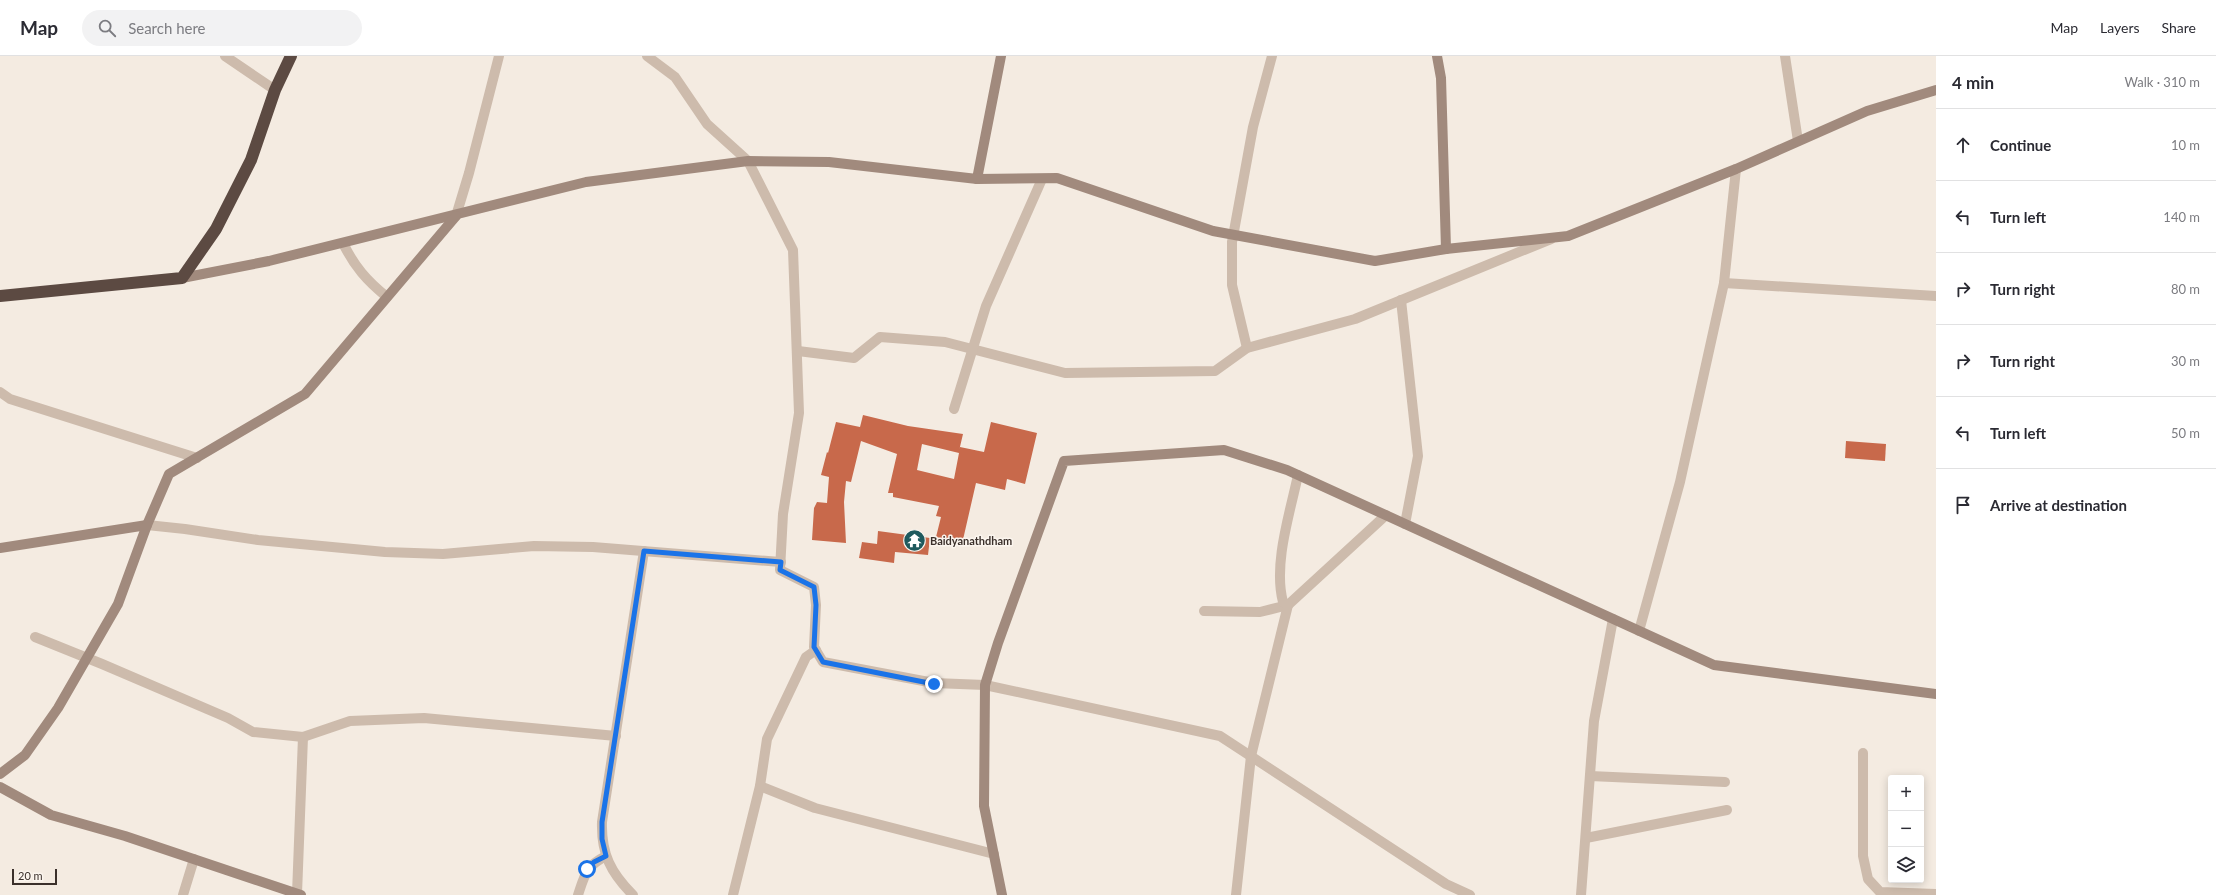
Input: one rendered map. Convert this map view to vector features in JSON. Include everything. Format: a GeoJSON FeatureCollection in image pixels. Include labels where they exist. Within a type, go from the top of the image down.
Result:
{"type":"FeatureCollection","features":[{"type":"Feature","properties":{"kind":"highway"},"geometry":{"type":"LineString","coordinates":[[0,296],[182,278],[216,229],[252,160],[275,90],[291,56]]}},
{"type":"Feature","properties":{"kind":"street"},"geometry":{"type":"LineString","coordinates":[[225,56],[275,90]]}},
{"type":"Feature","properties":{"kind":"street"},"geometry":{"type":"LineString","coordinates":[[0,774],[25,755],[58,708],[118,604],[147,526],[169,474],[304,394],[456,216],[469,173],[499,56]]}},
{"type":"Feature","properties":{"kind":"street"},"geometry":{"type":"LineString","coordinates":[[647,56],[660,60],[707,124],[748,162],[793,250],[798,351],[799,413],[783,514],[780,570],[814,587],[816,605],[814,647],[823,662],[934,684],[985,685],[1220,736],[1446,884],[1470,895]]}},
{"type":"Feature","properties":{"kind":"street"},"geometry":{"type":"LineString","coordinates":[[977,180],[1001,56]]}},
{"type":"Feature","properties":{"kind":"street"},"geometry":{"type":"LineString","coordinates":[[1247,348],[1232,285],[1232,242],[1253,127],[1272,56]]}},
{"type":"Feature","properties":{"kind":"street"},"geometry":{"type":"LineString","coordinates":[[1437,56],[1441,78],[1446,249]]}},
{"type":"Feature","properties":{"kind":"street"},"geometry":{"type":"LineString","coordinates":[[1785,56],[1798,141]]}},
{"type":"Feature","properties":{"kind":"street"},"geometry":{"type":"LineString","coordinates":[[182,278],[269,261],[456,216],[586,182],[748,162],[829,162],[977,180],[1058,178],[1212,231],[1374,261],[1446,249],[1568,236],[1736,169],[1867,111],[1936,90]]}},
{"type":"Feature","properties":{"kind":"street"},"geometry":{"type":"LineString","coordinates":[[1639,630],[1680,482],[1724,283],[1736,169]]}},
{"type":"Feature","properties":{"kind":"street"},"geometry":{"type":"LineString","coordinates":[[954,409],[971,349],[986,306],[1042,178]]}},
{"type":"Feature","properties":{"kind":"street"},"geometry":{"type":"LineString","coordinates":[[798,351],[854,358],[880,337],[945,342],[1065,373],[1215,371],[1247,348],[1355,319],[1554,238]]}},
{"type":"Feature","properties":{"kind":"street"},"geometry":{"type":"LineString","coordinates":[[343,243],[351,260],[361,274],[387,297]]}},
{"type":"Feature","properties":{"kind":"street"},"geometry":{"type":"LineString","coordinates":[[1724,283],[1936,296]]}},
{"type":"Feature","properties":{"kind":"street"},"geometry":{"type":"LineString","coordinates":[[1401,300],[1418,456],[1405,524]]}},
{"type":"Feature","properties":{"kind":"street"},"geometry":{"type":"LineString","coordinates":[[0,392],[10,399],[197,458]]}},
{"type":"Feature","properties":{"kind":"street"},"geometry":{"type":"LineString","coordinates":[[1002,895],[984,806],[985,685],[998,643],[1064,461],[1224,450],[1298,475],[1714,665],[1936,694]]}},
{"type":"Feature","properties":{"kind":"street"},"geometry":{"type":"LineString","coordinates":[[1288,605],[1283,602],[1280,591],[1283,547],[1298,475]]}},
{"type":"Feature","properties":{"kind":"street"},"geometry":{"type":"LineString","coordinates":[[1204,611],[1260,612],[1288,605],[1386,515]]}},
{"type":"Feature","properties":{"kind":"street"},"geometry":{"type":"LineString","coordinates":[[0,548],[147,526],[185,529],[258,540],[385,552],[443,554],[534,546],[593,547],[781,562]]}},
{"type":"Feature","properties":{"kind":"street"},"geometry":{"type":"LineString","coordinates":[[633,895],[617,878],[606,856],[602,839],[602,822],[644,551]]}},
{"type":"Feature","properties":{"kind":"street"},"geometry":{"type":"LineString","coordinates":[[1236,895],[1251,756],[1288,605]]}},
{"type":"Feature","properties":{"kind":"street"},"geometry":{"type":"LineString","coordinates":[[1581,895],[1594,721],[1613,619]]}},
{"type":"Feature","properties":{"kind":"street"},"geometry":{"type":"LineString","coordinates":[[35,637],[228,718],[253,732],[303,737],[350,721],[424,718],[616,736]]}},
{"type":"Feature","properties":{"kind":"street"},"geometry":{"type":"LineString","coordinates":[[733,895],[760,786],[766,739],[806,657],[816,650]]}},
{"type":"Feature","properties":{"kind":"street"},"geometry":{"type":"LineString","coordinates":[[0,787],[51,815],[125,836],[299,894],[303,737]]}},
{"type":"Feature","properties":{"kind":"street"},"geometry":{"type":"LineString","coordinates":[[1863,753],[1863,856],[1868,879],[1880,892],[1936,894]]}},
{"type":"Feature","properties":{"kind":"street"},"geometry":{"type":"LineString","coordinates":[[1590,776],[1725,782]]}},
{"type":"Feature","properties":{"kind":"street"},"geometry":{"type":"LineString","coordinates":[[760,786],[815,808],[994,854]]}},
{"type":"Feature","properties":{"kind":"street"},"geometry":{"type":"LineString","coordinates":[[1586,838],[1726,810]]}},
{"type":"Feature","properties":{"kind":"street"},"geometry":{"type":"LineString","coordinates":[[578,895],[587,869],[594,862],[606,856]]}},
{"type":"Feature","properties":{"kind":"street"},"geometry":{"type":"LineString","coordinates":[[183,895],[194,859]]}},
{"type":"Feature","properties":{"kind":"building"},"geometry":{"type":"Polygon","coordinates":[[[863,415],[908,426],[963,434],[959,451],[960,447],[984,452],[991,422],[1037,433],[1025,484],[1007,479],[1005,490],[976,483],[962,544],[936,537],[941,517],[936,516],[939,506],[893,497],[893,493],[888,493],[897,454],[861,441],[851,482],[846,481],[844,502],[846,543],[812,540],[814,508],[817,502],[827,503],[829,477],[821,475],[836,422],[860,427],[863,415]],[[922,444],[917,470],[954,479],[959,453],[922,444]]]}},
{"type":"Feature","properties":{"kind":"building"},"geometry":{"type":"Polygon","coordinates":[[[1846,441],[1886,444],[1885,461],[1845,458],[1846,441]]]}},
{"type":"Feature","properties":{"kind":"building"},"geometry":{"type":"Polygon","coordinates":[[[878,531],[930,538],[928,555],[895,552],[894,563],[859,558],[862,542],[877,544],[878,531]]]}},
{"type":"Feature","properties":{"kind":"place","name":"Baidyanathdham"},"geometry":{"type":"Point","coordinates":[915,541]}},
{"type":"Feature","properties":{"kind":"route"},"geometry":{"type":"LineString","coordinates":[[587,869],[594,862],[606,856],[602,839],[602,822],[644,551],[781,562],[780,570],[814,587],[816,605],[814,647],[823,662],[934,684]]}}]}
